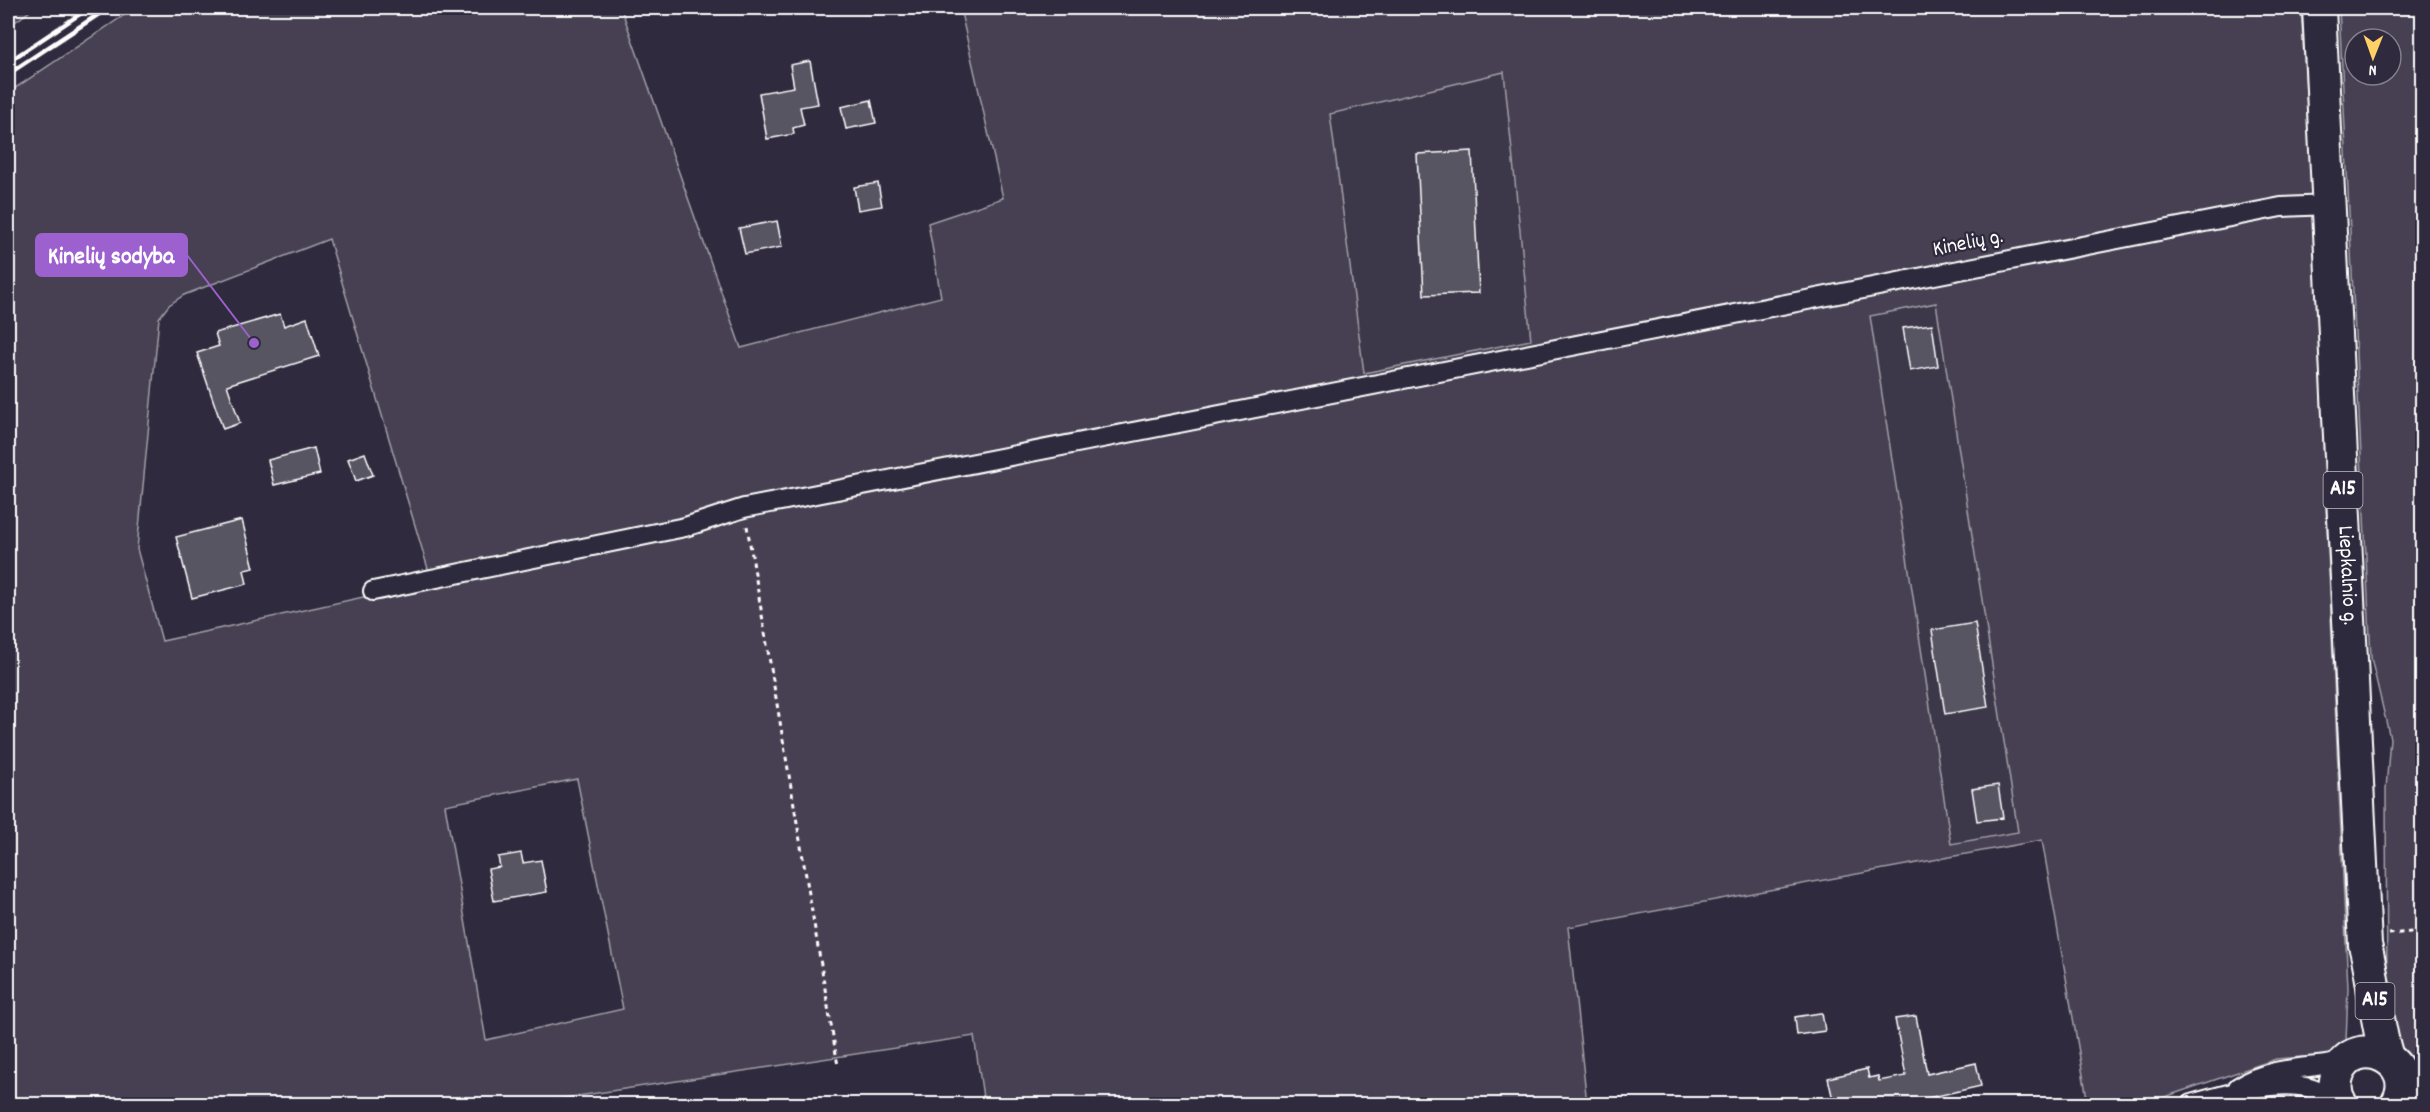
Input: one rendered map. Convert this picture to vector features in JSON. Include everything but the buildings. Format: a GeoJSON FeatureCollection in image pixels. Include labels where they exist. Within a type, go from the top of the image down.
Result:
{"type":"FeatureCollection","features":[{"type":"Feature","properties":{"kind":"highway","name":"A15"},"geometry":{"type":"LineString","coordinates":[[2319,8],[2329,205]]}},
{"type":"Feature","properties":{"kind":"highway","name":"Liepkalnio g."},"geometry":{"type":"LineString","coordinates":[[2329,205],[2364,939],[2360,972],[2357,1045],[2340,1069],[2335,1086],[2340,1103]]}},
{"type":"Feature","properties":{"kind":"highway","name":"Liepkalnio g."},"geometry":{"type":"LineString","coordinates":[[2364,939],[2372,971],[2378,1027],[2405,1086]]}},
{"type":"Feature","properties":{"kind":"highway","name":"Liepkalnio g."},"geometry":{"type":"LineString","coordinates":[[2348,1060],[2370,1052],[2405,1086]]}},
{"type":"Feature","properties":{"kind":"street","name":"Kinelių g."},"geometry":{"type":"LineString","coordinates":[[373,591],[685,527],[744,508],[2281,207],[2329,205]]}},
{"type":"Feature","properties":{"kind":"street"},"geometry":{"type":"LineString","coordinates":[[2229,1093],[2263,1074],[2348,1060]]}},
{"type":"Feature","properties":{"kind":"street"},"geometry":{"type":"LineString","coordinates":[[2191,1104],[2229,1093],[2288,1085],[2322,1092],[2340,1103]]}},
{"type":"Feature","properties":{"kind":"path"},"geometry":{"type":"LineString","coordinates":[[744,508],[838,1066]]}},
{"type":"Feature","properties":{"kind":"path"},"geometry":{"type":"LineString","coordinates":[[2364,939],[2422,931]]}},
{"type":"Feature","properties":{"kind":"shaded area"},"geometry":{"type":"Polygon","coordinates":[[[8,8],[34,8],[8,27],[8,8]]]}},
{"type":"Feature","properties":{"kind":"shaded area"},"geometry":{"type":"Polygon","coordinates":[[[135,8],[621,8],[741,348],[941,297],[928,223],[1003,198],[960,8],[2301,8],[2311,174],[2348,988],[2346,1042],[2340,1050],[2330,1055],[2319,1058],[2276,1059],[2144,1104],[2088,1104],[2042,840],[1568,927],[1587,1104],[984,1104],[974,1036],[525,1104],[8,1104],[8,93],[135,8]],[[1504,72],[1330,114],[1364,373],[1531,340],[1504,72]],[[329,239],[184,295],[169,305],[159,318],[137,549],[162,641],[432,582],[329,239]],[[1936,303],[1870,316],[1951,844],[2018,832],[1936,303]],[[577,779],[445,805],[486,1040],[623,1009],[577,779]]]}},
{"type":"Feature","properties":{"kind":"shaded area"},"geometry":{"type":"Polygon","coordinates":[[[2339,8],[2422,8],[2422,1070],[2415,1068],[2405,1060],[2398,1049],[2387,1012],[2386,789],[2390,738],[2371,658],[2339,8]]]}},
{"type":"Feature","properties":{"kind":"shaded area"},"geometry":{"type":"Polygon","coordinates":[[[1504,72],[1532,340],[1364,373],[1329,114],[1504,72]]]}},
{"type":"Feature","properties":{"kind":"shaded area"},"geometry":{"type":"Polygon","coordinates":[[[1936,302],[2018,832],[1950,845],[1870,315],[1936,302]]]}},
{"type":"Feature","properties":{"kind":"shaded area"},"geometry":{"type":"Polygon","coordinates":[[[2298,1094],[2324,1104],[2238,1104],[2261,1098],[2298,1094]]]}},
{"type":"Feature","properties":{"kind":"railway"},"geometry":{"type":"LineString","coordinates":[[8,62],[89,8]]}},
{"type":"Feature","properties":{"kind":"railway"},"geometry":{"type":"LineString","coordinates":[[8,74],[108,8]]}},
{"type":"Feature","properties":{"kind":"place","name":"Kinelių sodyba"},"geometry":{"type":"Point","coordinates":[254,343]}}]}
